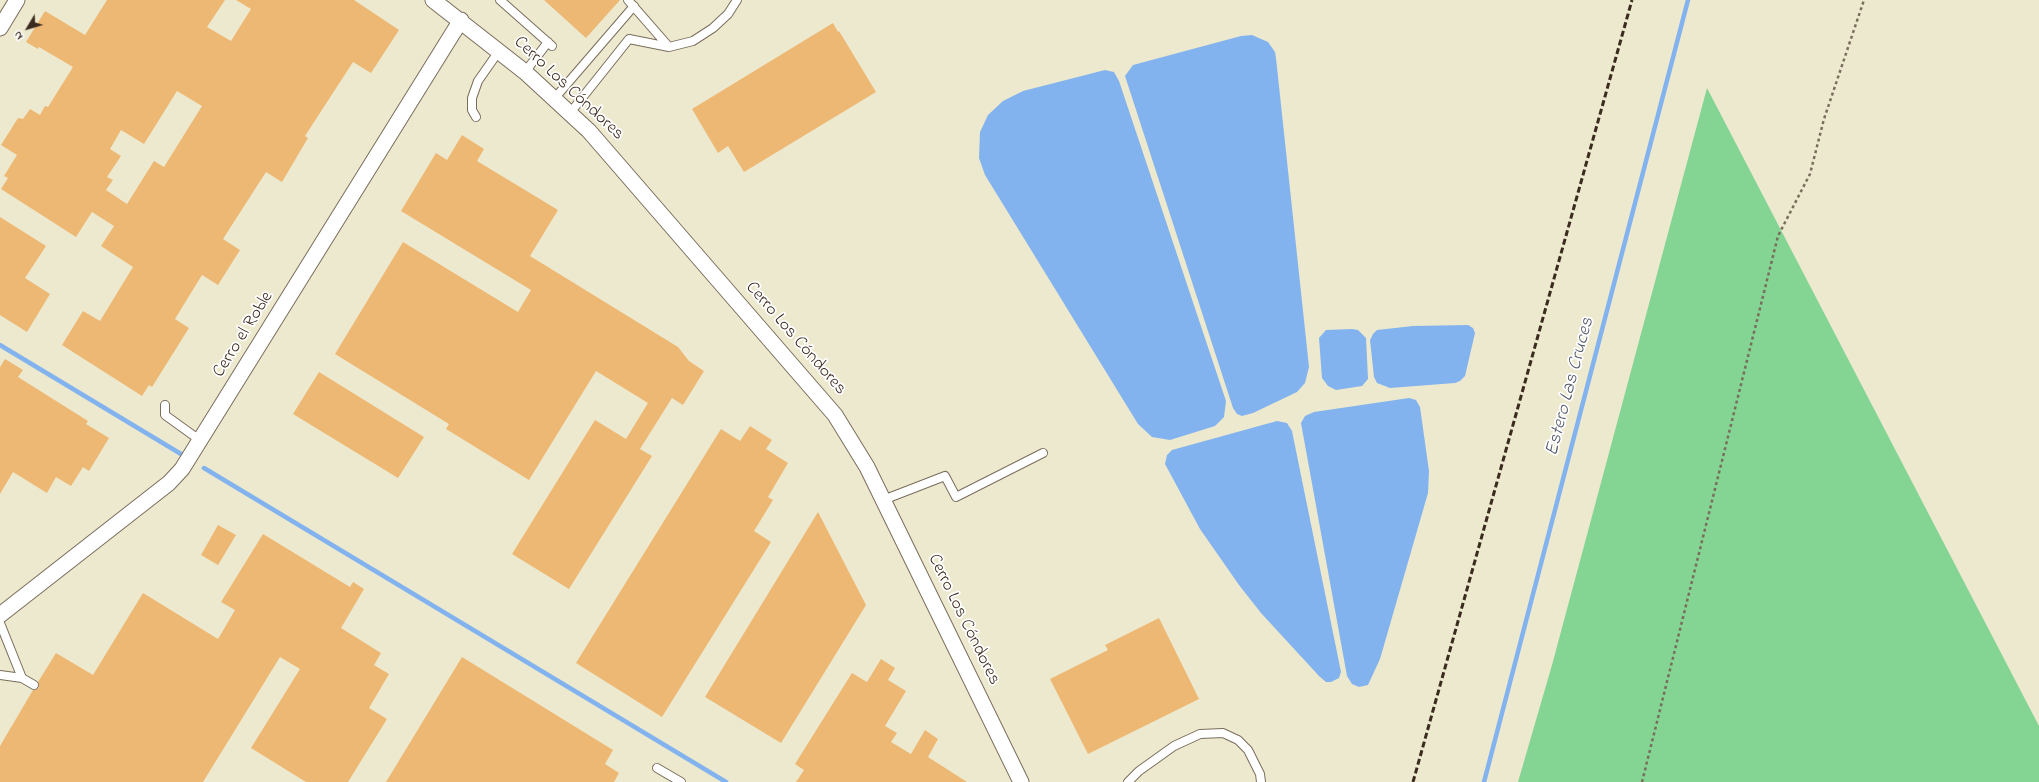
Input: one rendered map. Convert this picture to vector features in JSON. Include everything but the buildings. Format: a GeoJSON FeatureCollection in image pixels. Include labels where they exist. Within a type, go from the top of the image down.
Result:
{"type":"FeatureCollection","features":[{"type":"Feature","properties":{"kind":"street"},"geometry":{"type":"LineString","coordinates":[[0,28],[17,0]]}},
{"type":"Feature","properties":{"kind":"street","name":"Cerro Los Cóndores"},"geometry":{"type":"LineString","coordinates":[[433,0],[461,20],[525,72],[570,113],[604,148],[835,415],[854,444],[883,500],[1021,782]]}},
{"type":"Feature","properties":{"kind":"street","name":"Cerro el Roble"},"geometry":{"type":"LineString","coordinates":[[0,615],[169,483],[182,469],[201,441],[461,20]]}},
{"type":"Feature","properties":{"kind":"lane"},"geometry":{"type":"LineString","coordinates":[[500,0],[550,44],[525,72]]}},
{"type":"Feature","properties":{"kind":"lane"},"geometry":{"type":"LineString","coordinates":[[570,113],[629,39],[669,46],[693,40],[713,28],[728,14],[737,0]]}},
{"type":"Feature","properties":{"kind":"lane"},"geometry":{"type":"LineString","coordinates":[[554,99],[631,3],[669,46]]}},
{"type":"Feature","properties":{"kind":"lane"},"geometry":{"type":"LineString","coordinates":[[476,117],[472,110],[472,98],[478,81],[499,51]]}},
{"type":"Feature","properties":{"kind":"lane"},"geometry":{"type":"LineString","coordinates":[[164,405],[165,415],[201,441]]}},
{"type":"Feature","properties":{"kind":"lane"},"geometry":{"type":"LineString","coordinates":[[883,500],[945,476],[956,496],[1043,453]]}},
{"type":"Feature","properties":{"kind":"lane"},"geometry":{"type":"LineString","coordinates":[[0,623],[22,678]]}},
{"type":"Feature","properties":{"kind":"lane"},"geometry":{"type":"LineString","coordinates":[[0,675],[22,678],[34,685]]}},
{"type":"Feature","properties":{"kind":"lane"},"geometry":{"type":"LineString","coordinates":[[1128,782],[1138,772],[1174,746],[1200,734],[1223,733],[1238,740],[1248,750],[1260,774],[1262,782]]}},
{"type":"Feature","properties":{"kind":"lane"},"geometry":{"type":"LineString","coordinates":[[658,768],[681,782]]}},
{"type":"Feature","properties":{"kind":"path"},"geometry":{"type":"LineString","coordinates":[[1642,782],[1778,236],[1810,174],[1824,119],[1864,0]]}},
{"type":"Feature","properties":{"kind":"green space"},"geometry":{"type":"Polygon","coordinates":[[[1707,88],[2039,726],[2039,782],[1518,782],[1552,665],[1707,88]]]}},
{"type":"Feature","properties":{"kind":"water"},"geometry":{"type":"Polygon","coordinates":[[[1252,35],[1268,42],[1275,52],[1309,367],[1305,383],[1297,392],[1253,413],[1242,416],[1237,414],[1233,408],[1125,76],[1133,65],[1241,36],[1252,35]]]}},
{"type":"Feature","properties":{"kind":"water"},"geometry":{"type":"Polygon","coordinates":[[[1105,70],[1114,72],[1119,81],[1226,401],[1224,417],[1215,426],[1170,440],[1152,437],[1138,424],[985,175],[979,158],[980,132],[988,115],[1003,101],[1023,91],[1105,70]]]}},
{"type":"Feature","properties":{"kind":"water"},"geometry":{"type":"Polygon","coordinates":[[[1468,325],[1473,328],[1475,333],[1465,376],[1460,381],[1455,383],[1390,388],[1377,383],[1374,377],[1370,340],[1377,330],[1413,326],[1468,325]]]}},
{"type":"Feature","properties":{"kind":"water"},"geometry":{"type":"Polygon","coordinates":[[[1326,330],[1358,330],[1366,338],[1368,379],[1362,386],[1336,390],[1328,386],[1322,378],[1319,338],[1326,330]]]}},
{"type":"Feature","properties":{"kind":"water"},"geometry":{"type":"Polygon","coordinates":[[[1409,398],[1416,400],[1420,407],[1429,471],[1428,493],[1380,659],[1368,685],[1359,687],[1352,684],[1347,676],[1301,423],[1305,416],[1314,412],[1409,398]]]}},
{"type":"Feature","properties":{"kind":"water"},"geometry":{"type":"Polygon","coordinates":[[[1277,421],[1287,423],[1292,431],[1341,672],[1339,678],[1331,682],[1326,682],[1319,676],[1261,613],[1239,585],[1200,529],[1165,464],[1167,455],[1172,450],[1277,421]]]}},
{"type":"Feature","properties":{"kind":"waterway","name":"Estero Las Cruces"},"geometry":{"type":"LineString","coordinates":[[1484,782],[1688,0]]}},
{"type":"Feature","properties":{"kind":"waterway"},"geometry":{"type":"LineString","coordinates":[[0,345],[181,454]]}},
{"type":"Feature","properties":{"kind":"waterway"},"geometry":{"type":"LineString","coordinates":[[204,468],[726,782]]}},
{"type":"Feature","properties":{"kind":"railway"},"geometry":{"type":"LineString","coordinates":[[1413,782],[1632,0]]}}]}
